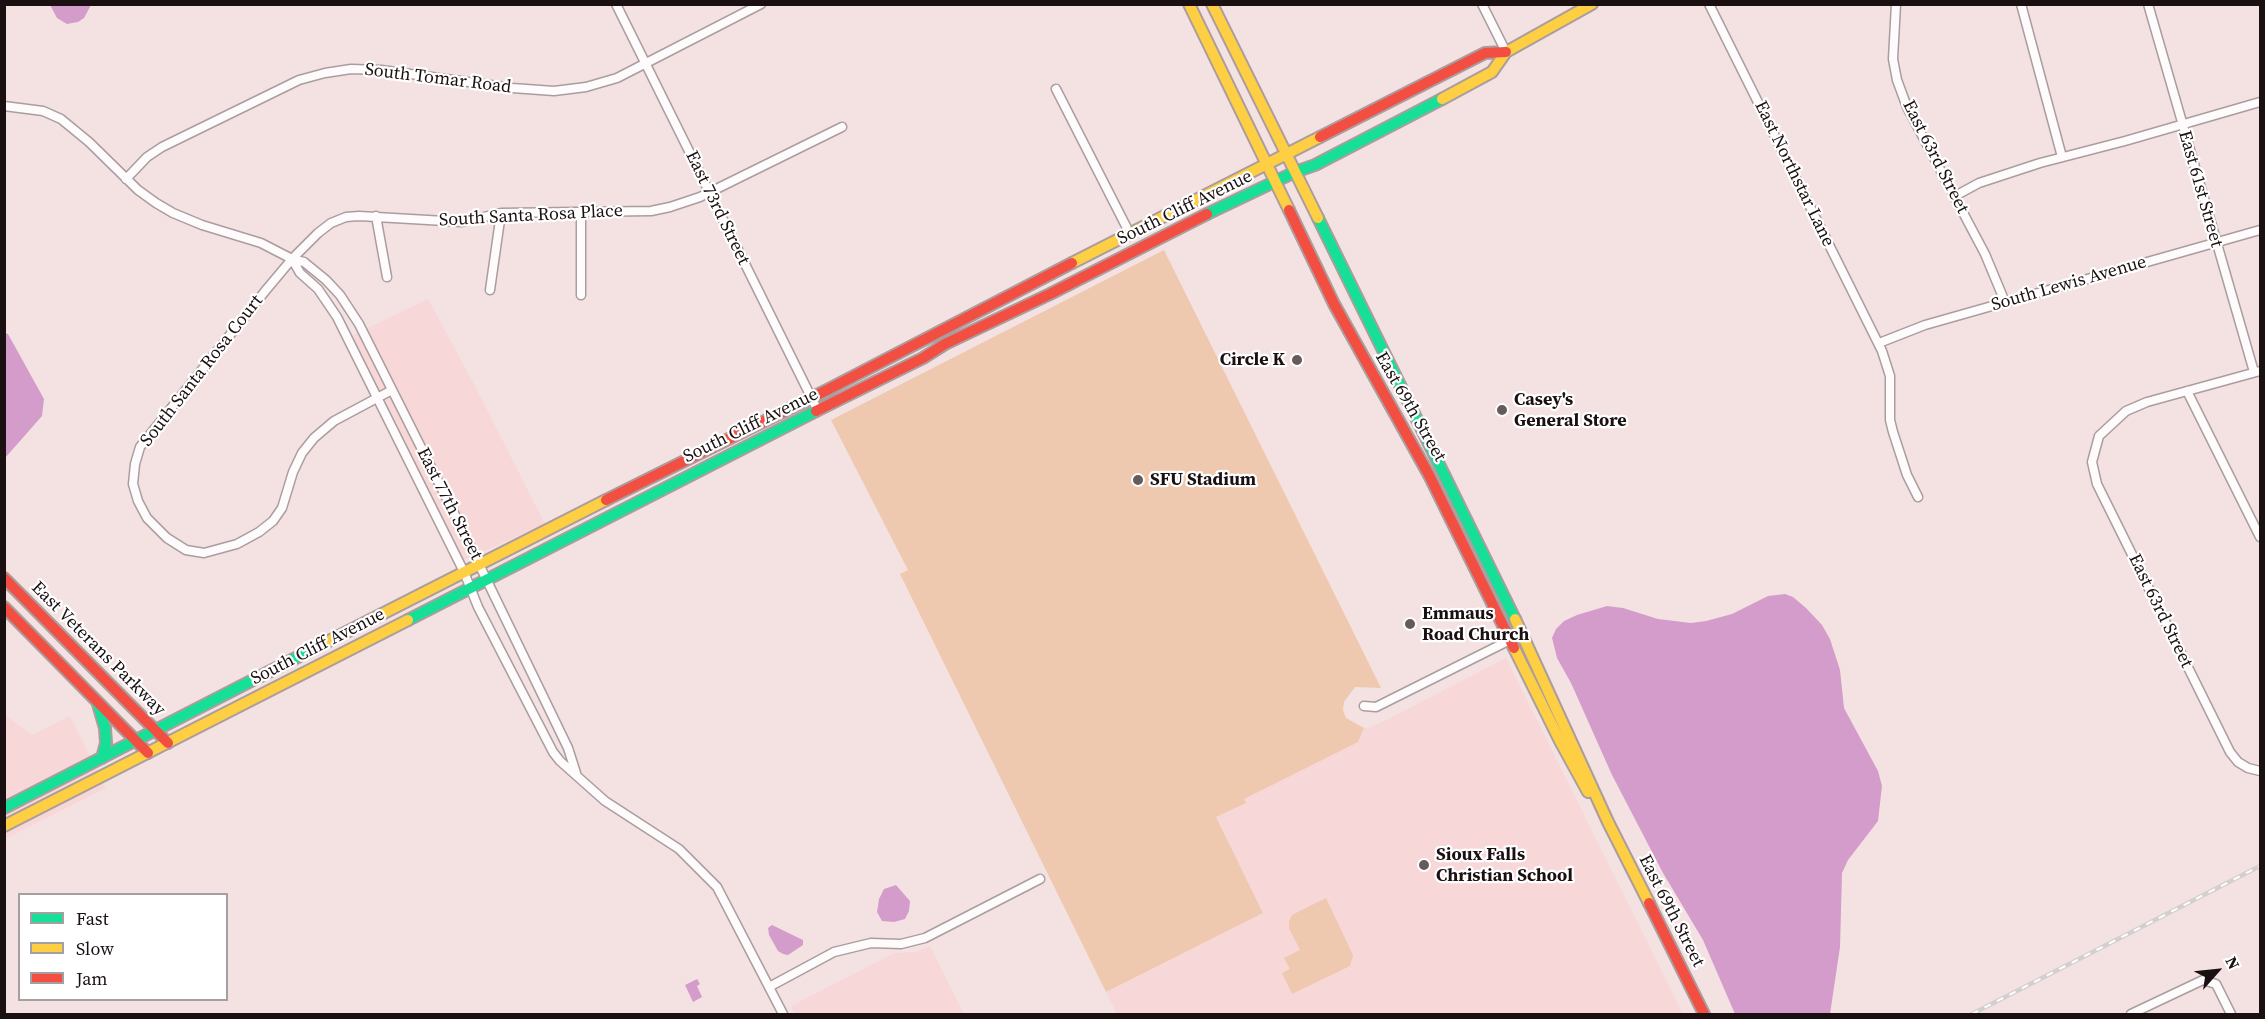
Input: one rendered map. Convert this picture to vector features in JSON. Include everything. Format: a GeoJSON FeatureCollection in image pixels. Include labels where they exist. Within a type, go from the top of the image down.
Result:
{"type":"FeatureCollection","features":[{"type":"Feature","properties":{"kind":"main road","name":"East 69th Street"},"geometry":{"type":"LineString","coordinates":[[1189,4],[1354,343],[1429,474],[1576,772],[1608,822]]}},
{"type":"Feature","properties":{"kind":"main road","name":"East 69th Street"},"geometry":{"type":"LineString","coordinates":[[1212,4],[1332,243],[1522,634],[1608,822],[1704,1014]]}},
{"type":"Feature","properties":{"kind":"main road","name":"South Cliff Avenue"},"geometry":{"type":"LineString","coordinates":[[4,826],[771,433],[923,358],[945,344],[1383,130],[1492,72],[1506,52],[1592,4]]}},
{"type":"Feature","properties":{"kind":"main road","name":"South Cliff Avenue"},"geometry":{"type":"LineString","coordinates":[[4,808],[1485,53],[1506,52]]}},
{"type":"Feature","properties":{"kind":"main road","name":"East Veterans Parkway"},"geometry":{"type":"LineString","coordinates":[[4,578],[168,743]]}},
{"type":"Feature","properties":{"kind":"main road","name":"East Veterans Parkway"},"geometry":{"type":"LineString","coordinates":[[4,608],[148,753]]}},
{"type":"Feature","properties":{"kind":"main road"},"geometry":{"type":"LineString","coordinates":[[97,701],[105,728],[106,743],[102,758]]}},
{"type":"Feature","properties":{"kind":"street","name":"East 73rd Street"},"geometry":{"type":"LineString","coordinates":[[616,4],[818,411]]}},
{"type":"Feature","properties":{"kind":"street","name":"South Tomar Road"},"geometry":{"type":"LineString","coordinates":[[126,179],[147,157],[162,147],[299,80],[351,69],[381,70],[512,88],[554,91],[586,87],[617,78],[761,4]]}},
{"type":"Feature","properties":{"kind":"street"},"geometry":{"type":"LineString","coordinates":[[1482,4],[1506,52]]}},
{"type":"Feature","properties":{"kind":"street","name":"East Northstar Lane"},"geometry":{"type":"LineString","coordinates":[[1709,4],[1879,343],[1890,376],[1890,420],[1893,432],[1907,475],[1918,497]]}},
{"type":"Feature","properties":{"kind":"street","name":"East 63rd Street"},"geometry":{"type":"LineString","coordinates":[[1896,4],[1893,59],[1897,80],[1907,107],[1985,254],[2005,302]]}},
{"type":"Feature","properties":{"kind":"street"},"geometry":{"type":"LineString","coordinates":[[2021,4],[2062,157]]}},
{"type":"Feature","properties":{"kind":"street","name":"East 61st Street"},"geometry":{"type":"LineString","coordinates":[[2150,5],[2216,243],[2257,371]]}},
{"type":"Feature","properties":{"kind":"street"},"geometry":{"type":"LineString","coordinates":[[1056,89],[1130,234]]}},
{"type":"Feature","properties":{"kind":"street"},"geometry":{"type":"LineString","coordinates":[[1955,196],[1979,183],[2062,157],[2260,102]]}},
{"type":"Feature","properties":{"kind":"street","name":"East 77th Street"},"geometry":{"type":"LineString","coordinates":[[4,106],[43,111],[61,119],[89,142],[138,190],[173,213],[202,225],[261,243],[292,259],[304,262],[340,295],[359,324],[487,580],[568,748],[576,773]]}},
{"type":"Feature","properties":{"kind":"street","name":"South Santa Rosa Place"},"geometry":{"type":"LineString","coordinates":[[292,259],[318,232],[345,217],[376,216],[462,222],[501,213],[651,211],[690,201],[842,127]]}},
{"type":"Feature","properties":{"kind":"street"},"geometry":{"type":"LineString","coordinates":[[490,290],[501,213]]}},
{"type":"Feature","properties":{"kind":"street"},"geometry":{"type":"LineString","coordinates":[[581,213],[581,295]]}},
{"type":"Feature","properties":{"kind":"street"},"geometry":{"type":"LineString","coordinates":[[376,216],[387,277]]}},
{"type":"Feature","properties":{"kind":"street","name":"South Lewis Avenue"},"geometry":{"type":"LineString","coordinates":[[1879,343],[1925,326],[2005,302],[2260,230]]}},
{"type":"Feature","properties":{"kind":"street","name":"East 77th Street"},"geometry":{"type":"LineString","coordinates":[[292,259],[300,273],[318,290],[337,317],[464,573],[478,607],[547,742],[560,760],[605,801],[679,849],[717,887],[783,1014]]}},
{"type":"Feature","properties":{"kind":"street","name":"South Santa Rosa Court"},"geometry":{"type":"LineString","coordinates":[[292,259],[140,447],[133,484],[138,501],[147,518],[167,538],[186,550],[204,553],[237,544],[273,521],[282,508],[293,472],[302,453],[314,438],[334,421],[392,390]]}},
{"type":"Feature","properties":{"kind":"street"},"geometry":{"type":"LineString","coordinates":[[2257,371],[2187,391],[2257,520],[2260,537]]}},
{"type":"Feature","properties":{"kind":"street","name":"East 63rd Street"},"geometry":{"type":"LineString","coordinates":[[2187,391],[2126,411],[2099,436],[2092,462],[2097,484],[2230,752],[2238,762],[2259,771]]}},
{"type":"Feature","properties":{"kind":"street"},"geometry":{"type":"LineString","coordinates":[[1364,706],[1376,707],[1522,634]]}},
{"type":"Feature","properties":{"kind":"street"},"geometry":{"type":"LineString","coordinates":[[770,987],[834,952],[871,943],[901,944],[925,938],[1040,879]]}},
{"type":"Feature","properties":{"kind":"street"},"geometry":{"type":"LineString","coordinates":[[2131,1014],[2203,980],[2216,984],[2231,1014]]}},
{"type":"Feature","properties":{"kind":"shaded area"},"geometry":{"type":"Polygon","coordinates":[[[50,5],[91,5],[84,18],[67,24],[57,18],[50,5]]]}},
{"type":"Feature","properties":{"kind":"shaded area"},"geometry":{"type":"Polygon","coordinates":[[[1164,250],[1381,688],[1355,687],[1344,702],[1343,710],[1346,718],[1364,728],[1358,742],[1244,799],[1246,803],[1216,817],[1263,913],[1106,992],[900,574],[908,570],[831,420],[1164,250]]]}},
{"type":"Feature","properties":{"kind":"shaded area"},"geometry":{"type":"Polygon","coordinates":[[[428,299],[545,524],[462,561],[347,338],[428,299]]]}},
{"type":"Feature","properties":{"kind":"shaded area"},"geometry":{"type":"Polygon","coordinates":[[[5,333],[8,334],[44,399],[42,416],[5,458],[5,333]]]}},
{"type":"Feature","properties":{"kind":"shaded area"},"geometry":{"type":"Polygon","coordinates":[[[1785,594],[1793,597],[1806,608],[1822,625],[1830,639],[1840,670],[1844,708],[1878,771],[1882,786],[1878,821],[1848,860],[1842,873],[1840,947],[1830,1014],[1735,1014],[1703,940],[1663,873],[1612,775],[1571,683],[1557,658],[1552,638],[1556,629],[1564,621],[1607,606],[1623,608],[1658,619],[1691,623],[1732,614],[1768,596],[1785,594]]]}},
{"type":"Feature","properties":{"kind":"shaded area","name":"Sioux Falls Christian School"},"geometry":{"type":"Polygon","coordinates":[[[1506,658],[1683,1014],[1117,1014],[1106,992],[1263,913],[1216,817],[1245,803],[1244,799],[1362,734],[1364,728],[1388,719],[1506,658]]]}},
{"type":"Feature","properties":{"kind":"shaded area"},"geometry":{"type":"Polygon","coordinates":[[[4,714],[32,735],[70,716],[106,788],[5,839],[4,714]]]}},
{"type":"Feature","properties":{"kind":"shaded area"},"geometry":{"type":"Polygon","coordinates":[[[896,885],[910,901],[909,911],[905,919],[894,922],[882,921],[877,912],[879,899],[884,889],[896,885]]]}},
{"type":"Feature","properties":{"kind":"shaded area"},"geometry":{"type":"Polygon","coordinates":[[[1326,898],[1353,955],[1350,966],[1292,994],[1282,973],[1290,969],[1284,958],[1300,950],[1289,928],[1289,921],[1292,915],[1326,898]]]}},
{"type":"Feature","properties":{"kind":"shaded area"},"geometry":{"type":"Polygon","coordinates":[[[772,925],[803,940],[803,945],[788,955],[778,951],[769,935],[768,928],[772,925]]]}},
{"type":"Feature","properties":{"kind":"shaded area"},"geometry":{"type":"Polygon","coordinates":[[[930,946],[964,1014],[795,1014],[791,1006],[894,953],[916,952],[930,946]]]}},
{"type":"Feature","properties":{"kind":"shaded area"},"geometry":{"type":"Polygon","coordinates":[[[697,979],[700,984],[697,986],[702,997],[693,1002],[685,985],[697,979]]]}},
{"type":"Feature","properties":{"kind":"railway"},"geometry":{"type":"LineString","coordinates":[[1972,1014],[2260,866]]}},
{"type":"Feature","properties":{"kind":"traffic: fast"},"geometry":{"type":"LineString","coordinates":[[1207,214],[1295,172],[1315,165],[1442,99]]}},
{"type":"Feature","properties":{"kind":"traffic: fast"},"geometry":{"type":"LineString","coordinates":[[1318,218],[1515,619]]}},
{"type":"Feature","properties":{"kind":"traffic: fast"},"geometry":{"type":"LineString","coordinates":[[408,620],[816,411]]}},
{"type":"Feature","properties":{"kind":"traffic: fast"},"geometry":{"type":"LineString","coordinates":[[4,808],[321,645]]}},
{"type":"Feature","properties":{"kind":"traffic: fast"},"geometry":{"type":"LineString","coordinates":[[98,704],[105,728],[106,743],[102,758]]}},
{"type":"Feature","properties":{"kind":"traffic: slow"},"geometry":{"type":"LineString","coordinates":[[1189,4],[1289,210]]}},
{"type":"Feature","properties":{"kind":"traffic: slow"},"geometry":{"type":"LineString","coordinates":[[1212,4],[1318,218]]}},
{"type":"Feature","properties":{"kind":"traffic: slow"},"geometry":{"type":"LineString","coordinates":[[1442,99],[1492,72],[1506,52],[1592,4]]}},
{"type":"Feature","properties":{"kind":"traffic: slow"},"geometry":{"type":"LineString","coordinates":[[1072,263],[1320,137]]}},
{"type":"Feature","properties":{"kind":"traffic: slow"},"geometry":{"type":"LineString","coordinates":[[321,645],[606,500]]}},
{"type":"Feature","properties":{"kind":"traffic: slow"},"geometry":{"type":"LineString","coordinates":[[1515,619],[1608,822],[1649,903]]}},
{"type":"Feature","properties":{"kind":"traffic: slow"},"geometry":{"type":"LineString","coordinates":[[4,826],[408,620]]}},
{"type":"Feature","properties":{"kind":"traffic: slow"},"geometry":{"type":"LineString","coordinates":[[1514,648],[1588,792]]}},
{"type":"Feature","properties":{"kind":"traffic: jam"},"geometry":{"type":"LineString","coordinates":[[1320,137],[1485,53],[1506,52]]}},
{"type":"Feature","properties":{"kind":"traffic: jam"},"geometry":{"type":"LineString","coordinates":[[1289,210],[1334,304],[1429,475],[1514,648]]}},
{"type":"Feature","properties":{"kind":"traffic: jam"},"geometry":{"type":"LineString","coordinates":[[816,411],[1207,214]]}},
{"type":"Feature","properties":{"kind":"traffic: jam"},"geometry":{"type":"LineString","coordinates":[[606,500],[829,389],[1072,263]]}},
{"type":"Feature","properties":{"kind":"traffic: jam"},"geometry":{"type":"LineString","coordinates":[[4,578],[168,743]]}},
{"type":"Feature","properties":{"kind":"traffic: jam"},"geometry":{"type":"LineString","coordinates":[[4,607],[148,753]]}},
{"type":"Feature","properties":{"kind":"traffic: jam"},"geometry":{"type":"LineString","coordinates":[[1649,903],[1704,1014]]}},
{"type":"Feature","properties":{"kind":"place","name":"Circle K"},"geometry":{"type":"Point","coordinates":[1297,360]}},
{"type":"Feature","properties":{"kind":"place","name":"Casey's General Store"},"geometry":{"type":"Point","coordinates":[1502,410]}},
{"type":"Feature","properties":{"kind":"place","name":"SFU Stadium"},"geometry":{"type":"Point","coordinates":[1138,480]}},
{"type":"Feature","properties":{"kind":"place","name":"Emmaus Road Church"},"geometry":{"type":"Point","coordinates":[1410,624]}},
{"type":"Feature","properties":{"kind":"place","name":"Sioux Falls Christian School"},"geometry":{"type":"Point","coordinates":[1424,865]}}]}
